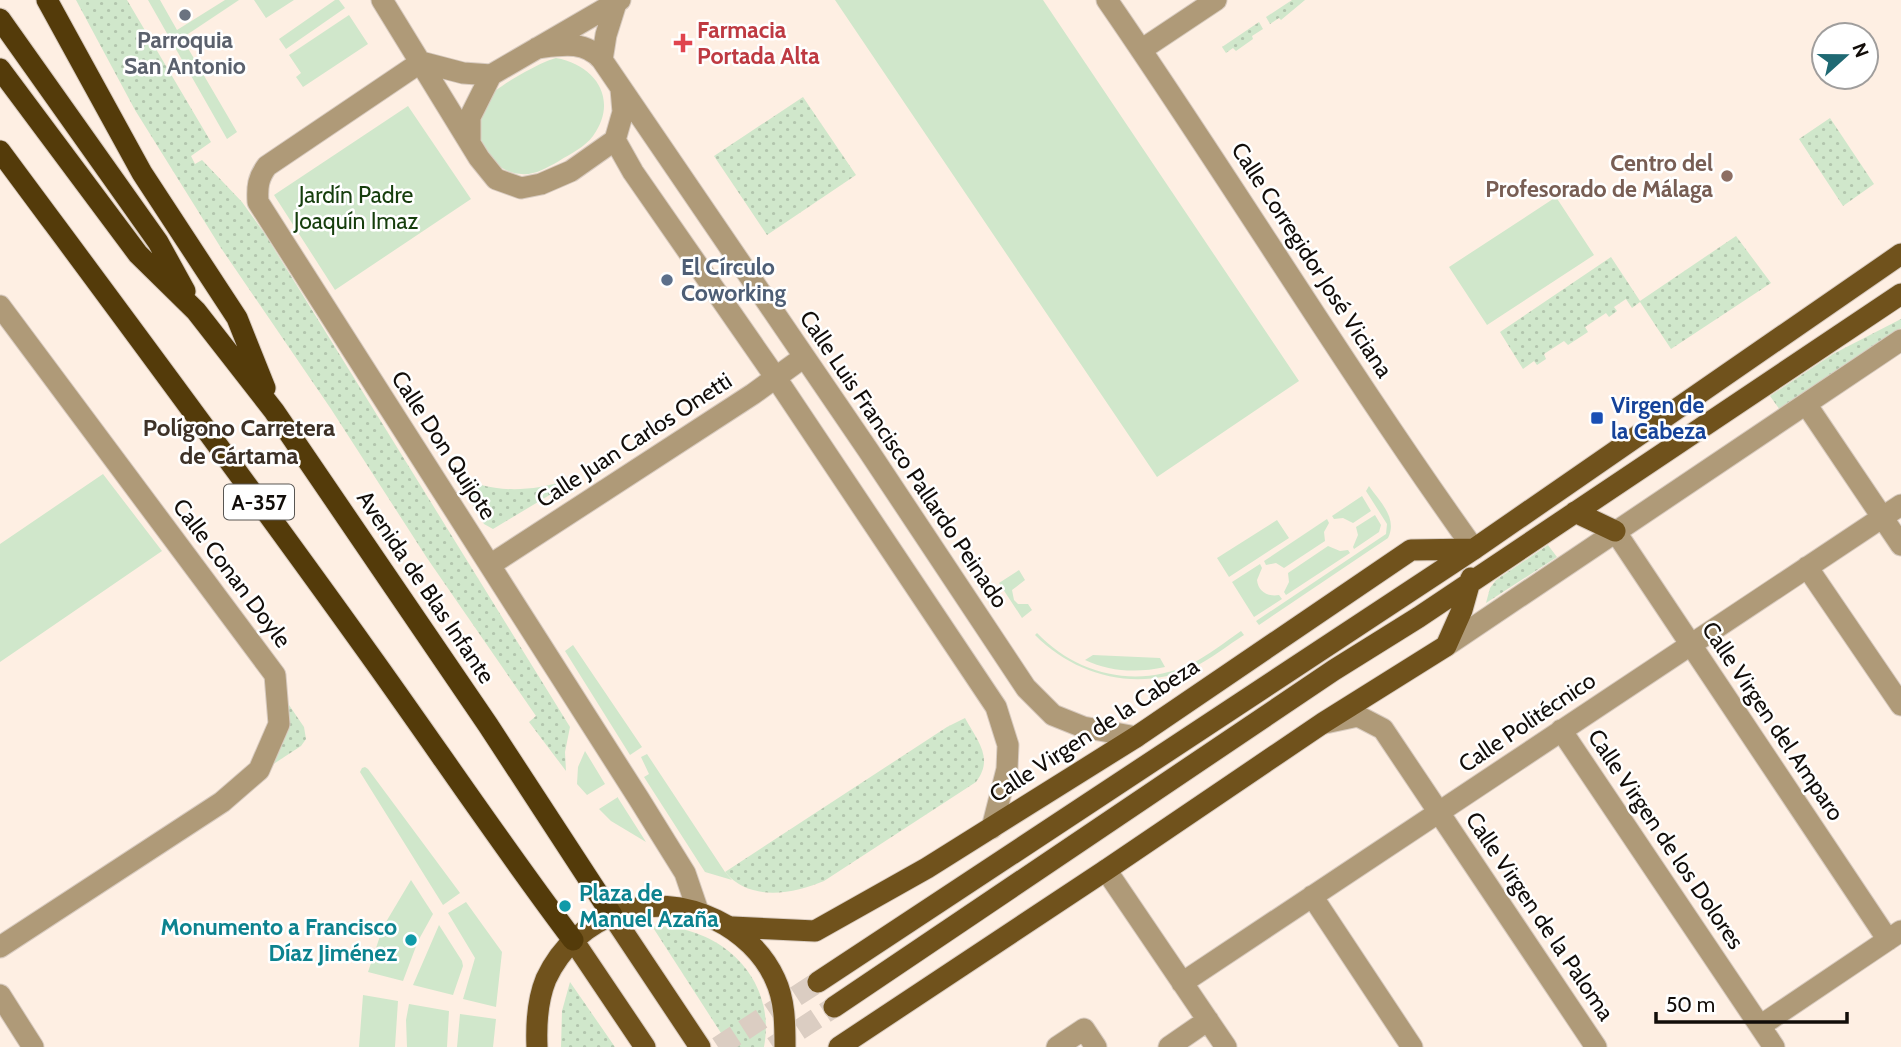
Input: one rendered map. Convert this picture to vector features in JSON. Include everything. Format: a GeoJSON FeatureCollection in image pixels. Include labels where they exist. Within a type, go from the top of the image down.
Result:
{"type":"FeatureCollection","features":[{"type":"Feature","properties":{"kind":"highway"},"geometry":{"type":"LineString","coordinates":[[47,0],[142,173],[237,318],[274,411]]}},
{"type":"Feature","properties":{"kind":"highway"},"geometry":{"type":"LineString","coordinates":[[0,19],[158,243],[196,311]]}},
{"type":"Feature","properties":{"kind":"highway","name":"Avenida de Blas Infante"},"geometry":{"type":"LineString","coordinates":[[0,69],[138,254],[196,311],[274,411],[488,725],[612,915]]}},
{"type":"Feature","properties":{"kind":"highway","name":"A-357"},"geometry":{"type":"LineString","coordinates":[[0,151],[218,444],[406,705],[521,871],[573,940]]}},
{"type":"Feature","properties":{"kind":"main road"},"geometry":{"type":"LineString","coordinates":[[818,982],[1474,549],[1901,254]]}},
{"type":"Feature","properties":{"kind":"main road"},"geometry":{"type":"LineString","coordinates":[[834,1007],[1322,677],[1470,583],[1901,294]]}},
{"type":"Feature","properties":{"kind":"main road"},"geometry":{"type":"LineString","coordinates":[[1575,512],[1615,531]]}},
{"type":"Feature","properties":{"kind":"main road"},"geometry":{"type":"LineString","coordinates":[[839,1047],[1323,723],[1446,646],[1462,610],[1470,583],[1474,549]]}},
{"type":"Feature","properties":{"kind":"main road","name":"Calle Virgen de la Cabeza"},"geometry":{"type":"LineString","coordinates":[[732,927],[814,931],[928,868],[1136,737],[1411,550],[1474,549]]}},
{"type":"Feature","properties":{"kind":"main road"},"geometry":{"type":"LineString","coordinates":[[537,1047],[536,1018],[545,981],[573,940],[612,915],[633,908],[660,905],[698,911],[732,927],[762,957],[775,979],[783,1004],[785,1047]]}},
{"type":"Feature","properties":{"kind":"main road"},"geometry":{"type":"LineString","coordinates":[[612,915],[700,1047]]}},
{"type":"Feature","properties":{"kind":"main road"},"geometry":{"type":"LineString","coordinates":[[573,940],[645,1047]]}},
{"type":"Feature","properties":{"kind":"street"},"geometry":{"type":"LineString","coordinates":[[382,0],[480,158],[496,179],[521,188],[541,184],[572,171],[615,140],[623,112],[621,87],[595,52],[573,44],[537,48]]}},
{"type":"Feature","properties":{"kind":"street","name":"Calle Corregidor José Viciana"},"geometry":{"type":"LineString","coordinates":[[1107,0],[1427,484],[1474,549]]}},
{"type":"Feature","properties":{"kind":"street"},"geometry":{"type":"LineString","coordinates":[[1141,50],[1216,0]]}},
{"type":"Feature","properties":{"kind":"street"},"geometry":{"type":"LineString","coordinates":[[470,139],[470,117],[491,75],[618,1]]}},
{"type":"Feature","properties":{"kind":"street"},"geometry":{"type":"LineString","coordinates":[[602,61],[606,35],[618,1]]}},
{"type":"Feature","properties":{"kind":"street"},"geometry":{"type":"LineString","coordinates":[[421,62],[463,73],[491,75]]}},
{"type":"Feature","properties":{"kind":"street","name":"Calle Don Quijote"},"geometry":{"type":"LineString","coordinates":[[421,62],[267,166],[260,176],[258,202],[685,873],[698,911]]}},
{"type":"Feature","properties":{"kind":"street","name":"Calle Luis Francisco Pallardo Peinado"},"geometry":{"type":"LineString","coordinates":[[621,87],[1026,688],[1053,715],[1083,727],[1136,737]]}},
{"type":"Feature","properties":{"kind":"street"},"geometry":{"type":"LineString","coordinates":[[615,140],[633,172],[776,378],[996,707],[1008,745],[1007,769],[992,828]]}},
{"type":"Feature","properties":{"kind":"street","name":"Calle Conan Doyle"},"geometry":{"type":"LineString","coordinates":[[0,306],[275,675],[279,724],[259,770],[222,802],[0,947]]}},
{"type":"Feature","properties":{"kind":"street"},"geometry":{"type":"LineString","coordinates":[[1446,646],[1901,340]]}},
{"type":"Feature","properties":{"kind":"street","name":"Calle Juan Carlos Onetti"},"geometry":{"type":"LineString","coordinates":[[490,565],[804,357]]}},
{"type":"Feature","properties":{"kind":"street"},"geometry":{"type":"LineString","coordinates":[[1807,404],[1901,545]]}},
{"type":"Feature","properties":{"kind":"street","name":"Calle Politécnico"},"geometry":{"type":"LineString","coordinates":[[1182,983],[1901,505]]}},
{"type":"Feature","properties":{"kind":"street","name":"Calle Virgen del Amparo"},"geometry":{"type":"LineString","coordinates":[[1615,531],[1690,645],[1894,936]]}},
{"type":"Feature","properties":{"kind":"street"},"geometry":{"type":"LineString","coordinates":[[1807,567],[1901,705]]}},
{"type":"Feature","properties":{"kind":"street","name":"Calle Virgen de la Paloma"},"geometry":{"type":"LineString","coordinates":[[1323,723],[1358,716],[1383,729],[1596,1047]]}},
{"type":"Feature","properties":{"kind":"street","name":"Calle Virgen de los Dolores"},"geometry":{"type":"LineString","coordinates":[[1561,730],[1774,1047]]}},
{"type":"Feature","properties":{"kind":"street"},"geometry":{"type":"LineString","coordinates":[[1106,870],[1226,1047]]}},
{"type":"Feature","properties":{"kind":"street"},"geometry":{"type":"LineString","coordinates":[[1312,896],[1412,1047]]}},
{"type":"Feature","properties":{"kind":"street"},"geometry":{"type":"LineString","coordinates":[[1760,1026],[1894,936]]}},
{"type":"Feature","properties":{"kind":"street"},"geometry":{"type":"LineString","coordinates":[[0,995],[33,1047]]}},
{"type":"Feature","properties":{"kind":"street"},"geometry":{"type":"LineString","coordinates":[[1169,1047],[1208,1020]]}},
{"type":"Feature","properties":{"kind":"street"},"geometry":{"type":"LineString","coordinates":[[1056,1047],[1084,1029],[1096,1047]]}},
{"type":"Feature","properties":{"kind":"green space"},"geometry":{"type":"Polygon","coordinates":[[[76,0],[127,0],[211,142],[191,156],[195,164],[202,160],[242,202],[265,234],[570,727],[565,752],[566,771],[529,722],[536,716],[427,558],[331,409],[221,248],[135,110],[76,0]]]}},
{"type":"Feature","properties":{"kind":"green space"},"geometry":{"type":"Polygon","coordinates":[[[148,0],[160,0],[177,30],[225,0],[239,0],[182,38],[237,132],[227,139],[148,0]]]}},
{"type":"Feature","properties":{"kind":"green space"},"geometry":{"type":"Polygon","coordinates":[[[254,0],[294,0],[266,18],[254,0]]]}},
{"type":"Feature","properties":{"kind":"green space"},"geometry":{"type":"Polygon","coordinates":[[[335,0],[339,0],[345,8],[286,49],[279,39],[335,0]]]}},
{"type":"Feature","properties":{"kind":"green space"},"geometry":{"type":"Polygon","coordinates":[[[835,0],[1043,0],[1299,381],[1157,477],[835,0]]]}},
{"type":"Feature","properties":{"kind":"green space"},"geometry":{"type":"Polygon","coordinates":[[[1292,0],[1305,0],[1281,20],[1279,18],[1270,24],[1266,17],[1292,0]]]}},
{"type":"Feature","properties":{"kind":"green space"},"geometry":{"type":"Polygon","coordinates":[[[349,15],[368,44],[303,87],[296,77],[301,73],[289,55],[349,15]]]}},
{"type":"Feature","properties":{"kind":"green space"},"geometry":{"type":"Polygon","coordinates":[[[1259,22],[1263,29],[1252,36],[1253,39],[1236,51],[1233,48],[1226,53],[1222,47],[1259,22]]]}},
{"type":"Feature","properties":{"kind":"green space"},"geometry":{"type":"Polygon","coordinates":[[[556,58],[582,68],[599,86],[604,110],[601,123],[586,144],[542,170],[520,174],[503,169],[494,162],[482,143],[480,121],[487,99],[519,76],[556,58]]]}},
{"type":"Feature","properties":{"kind":"green space"},"geometry":{"type":"Polygon","coordinates":[[[803,97],[856,175],[767,235],[714,156],[803,97]]]}},
{"type":"Feature","properties":{"kind":"green space","name":"Jardín Padre Joaquín Imaz"},"geometry":{"type":"Polygon","coordinates":[[[408,106],[471,199],[335,290],[274,195],[408,106]]]}},
{"type":"Feature","properties":{"kind":"green space"},"geometry":{"type":"Polygon","coordinates":[[[1830,118],[1874,184],[1843,206],[1799,139],[1830,118]]]}},
{"type":"Feature","properties":{"kind":"green space"},"geometry":{"type":"Polygon","coordinates":[[[1556,197],[1594,255],[1487,325],[1449,267],[1556,197]]]}},
{"type":"Feature","properties":{"kind":"green space"},"geometry":{"type":"Polygon","coordinates":[[[1736,236],[1771,283],[1671,349],[1640,302],[1632,308],[1626,299],[1614,307],[1617,311],[1609,317],[1606,313],[1585,327],[1588,332],[1568,345],[1564,341],[1544,354],[1546,359],[1537,365],[1534,361],[1523,369],[1500,332],[1611,257],[1640,301],[1736,236]]]}},
{"type":"Feature","properties":{"kind":"green space"},"geometry":{"type":"Polygon","coordinates":[[[1901,319],[1901,328],[1780,410],[1770,396],[1833,354],[1901,319]]]}},
{"type":"Feature","properties":{"kind":"green space"},"geometry":{"type":"Polygon","coordinates":[[[453,472],[484,486],[506,489],[573,481],[493,529],[484,524],[453,472]]]}},
{"type":"Feature","properties":{"kind":"green space"},"geometry":{"type":"Polygon","coordinates":[[[103,474],[162,551],[0,662],[0,544],[103,474]]]}},
{"type":"Feature","properties":{"kind":"green space"},"geometry":{"type":"Polygon","coordinates":[[[1369,486],[1389,517],[1391,531],[1388,538],[1259,625],[1256,621],[1386,534],[1387,524],[1366,491],[1369,486]]]}},
{"type":"Feature","properties":{"kind":"green space"},"geometry":{"type":"Polygon","coordinates":[[[1362,496],[1371,511],[1353,523],[1343,518],[1334,519],[1332,516],[1362,496]]]}},
{"type":"Feature","properties":{"kind":"green space"},"geometry":{"type":"Polygon","coordinates":[[[1375,515],[1381,525],[1379,532],[1354,549],[1358,535],[1356,527],[1375,515]]]}},
{"type":"Feature","properties":{"kind":"green space"},"geometry":{"type":"Polygon","coordinates":[[[1327,519],[1329,523],[1324,532],[1325,541],[1284,568],[1276,563],[1266,565],[1264,561],[1327,519]]]}},
{"type":"Feature","properties":{"kind":"green space"},"geometry":{"type":"Polygon","coordinates":[[[1277,520],[1289,538],[1229,577],[1217,558],[1277,520]]]}},
{"type":"Feature","properties":{"kind":"green space"},"geometry":{"type":"Polygon","coordinates":[[[1548,545],[1557,557],[1486,603],[1490,588],[1496,580],[1548,545]]]}},
{"type":"Feature","properties":{"kind":"green space"},"geometry":{"type":"Polygon","coordinates":[[[1328,546],[1340,551],[1348,550],[1350,553],[1286,595],[1284,592],[1289,582],[1288,573],[1328,546]]]}},
{"type":"Feature","properties":{"kind":"green space"},"geometry":{"type":"Polygon","coordinates":[[[1260,564],[1262,568],[1257,580],[1259,587],[1267,594],[1279,595],[1282,599],[1254,617],[1232,582],[1260,564]]]}},
{"type":"Feature","properties":{"kind":"green space"},"geometry":{"type":"Polygon","coordinates":[[[1019,570],[1025,580],[1012,590],[1014,600],[1018,604],[1028,604],[1032,610],[1022,618],[999,583],[1019,570]]]}},
{"type":"Feature","properties":{"kind":"green space"},"geometry":{"type":"Polygon","coordinates":[[[1241,631],[1244,635],[1194,667],[1173,675],[1130,679],[1089,670],[1070,661],[1035,635],[1037,633],[1070,659],[1089,668],[1109,674],[1150,676],[1191,664],[1241,631]]]}},
{"type":"Feature","properties":{"kind":"green space"},"geometry":{"type":"Polygon","coordinates":[[[573,645],[642,747],[630,755],[565,651],[573,645]]]}},
{"type":"Feature","properties":{"kind":"green space"},"geometry":{"type":"Polygon","coordinates":[[[1093,655],[1160,658],[1165,667],[1134,671],[1114,669],[1085,660],[1093,655]]]}},
{"type":"Feature","properties":{"kind":"green space"},"geometry":{"type":"Polygon","coordinates":[[[289,705],[304,727],[306,739],[301,746],[272,765],[287,723],[289,705]]]}},
{"type":"Feature","properties":{"kind":"green space"},"geometry":{"type":"Polygon","coordinates":[[[965,718],[979,742],[984,758],[984,765],[976,782],[824,881],[786,892],[772,893],[747,888],[735,882],[725,872],[947,727],[965,718]]]}},
{"type":"Feature","properties":{"kind":"green space"},"geometry":{"type":"Polygon","coordinates":[[[585,751],[605,784],[587,795],[577,784],[578,767],[585,751]]]}},
{"type":"Feature","properties":{"kind":"green space"},"geometry":{"type":"Polygon","coordinates":[[[647,754],[732,880],[705,872],[644,777],[649,774],[641,757],[647,754]]]}},
{"type":"Feature","properties":{"kind":"green space"},"geometry":{"type":"Polygon","coordinates":[[[365,767],[460,893],[443,905],[360,772],[365,767]]]}},
{"type":"Feature","properties":{"kind":"green space"},"geometry":{"type":"Polygon","coordinates":[[[618,797],[646,842],[611,821],[599,809],[618,797]]]}},
{"type":"Feature","properties":{"kind":"green space"},"geometry":{"type":"Polygon","coordinates":[[[411,880],[433,914],[418,941],[403,981],[368,972],[383,927],[411,880]]]}},
{"type":"Feature","properties":{"kind":"green space"},"geometry":{"type":"Polygon","coordinates":[[[466,902],[502,952],[496,1007],[463,999],[475,958],[448,913],[466,902]]]}},
{"type":"Feature","properties":{"kind":"green space"},"geometry":{"type":"Polygon","coordinates":[[[439,925],[463,966],[453,995],[413,985],[439,925]]]}},
{"type":"Feature","properties":{"kind":"green space"},"geometry":{"type":"Polygon","coordinates":[[[652,926],[677,928],[700,935],[721,945],[738,960],[752,978],[762,998],[766,1022],[764,1047],[730,1047],[652,926]]]}},
{"type":"Feature","properties":{"kind":"green space"},"geometry":{"type":"Polygon","coordinates":[[[570,982],[615,1047],[561,1047],[562,1011],[570,982]]]}},
{"type":"Feature","properties":{"kind":"green space"},"geometry":{"type":"Polygon","coordinates":[[[363,995],[398,1001],[395,1047],[359,1047],[363,995]]]}},
{"type":"Feature","properties":{"kind":"green space"},"geometry":{"type":"Polygon","coordinates":[[[409,1004],[449,1011],[447,1047],[407,1047],[406,1020],[409,1004]]]}},
{"type":"Feature","properties":{"kind":"green space"},"geometry":{"type":"Polygon","coordinates":[[[460,1014],[496,1019],[493,1047],[457,1047],[460,1014]]]}},
{"type":"Feature","properties":{"kind":"tunnel"},"geometry":{"type":"LineString","coordinates":[[718,1047],[818,982]]}},
{"type":"Feature","properties":{"kind":"tunnel"},"geometry":{"type":"LineString","coordinates":[[773,1047],[834,1007]]}},
{"type":"Feature","properties":{"kind":"place","name":"Parroquia San Antonio"},"geometry":{"type":"Point","coordinates":[185,15]}},
{"type":"Feature","properties":{"kind":"place","name":"Farmacia Portada Alta"},"geometry":{"type":"Point","coordinates":[683,43]}},
{"type":"Feature","properties":{"kind":"place","name":"Centro del Profesorado de Málaga"},"geometry":{"type":"Point","coordinates":[1727,176]}},
{"type":"Feature","properties":{"kind":"place","name":"El Círculo Coworking"},"geometry":{"type":"Point","coordinates":[667,280]}},
{"type":"Feature","properties":{"kind":"place","name":"Virgen de la Cabeza"},"geometry":{"type":"Point","coordinates":[1597,418]}},
{"type":"Feature","properties":{"kind":"place","name":"Plaza de Manuel Azaña"},"geometry":{"type":"Point","coordinates":[565,906]}},
{"type":"Feature","properties":{"kind":"place","name":"Monumento a Francisco Díaz Jiménez"},"geometry":{"type":"Point","coordinates":[411,940]}},
{"type":"Feature","properties":{"kind":"district","name":"Polígono Carretera de Cártama"},"geometry":{"type":"Point","coordinates":[239,441]}}]}
